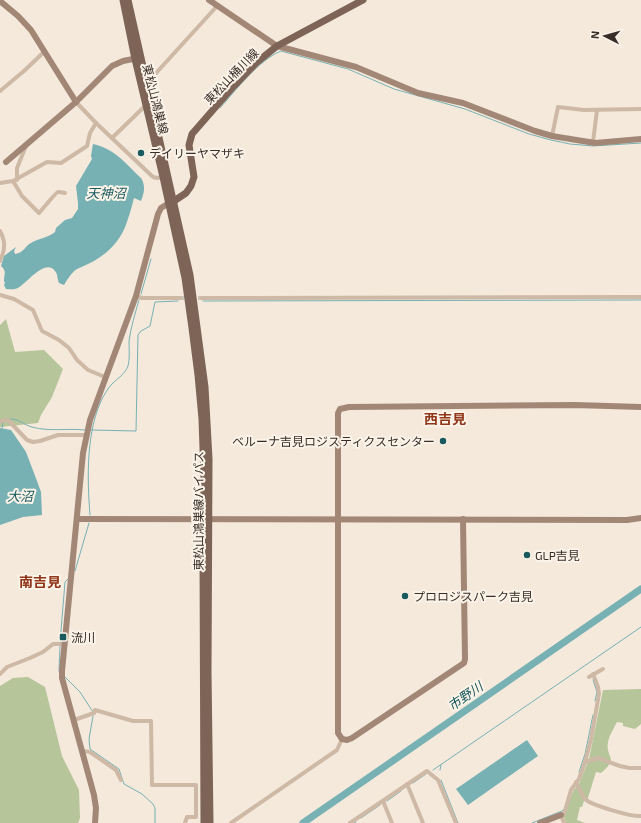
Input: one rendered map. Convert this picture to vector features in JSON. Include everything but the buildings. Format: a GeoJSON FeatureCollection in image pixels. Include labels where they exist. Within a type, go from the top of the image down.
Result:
{"type":"FeatureCollection","features":[{"type":"Feature","properties":{"kind":"main road","name":"東松山鴻巣線"},"geometry":{"type":"LineString","coordinates":[[123,0],[138,58],[147,83],[172,202]]}},
{"type":"Feature","properties":{"kind":"main road","name":"東松山鴻巣線"},"geometry":{"type":"LineString","coordinates":[[128,0],[147,104],[163,177],[172,202]]}},
{"type":"Feature","properties":{"kind":"main road","name":"東松山桶川線"},"geometry":{"type":"LineString","coordinates":[[172,202],[186,193],[191,186],[194,177],[189,145],[192,134],[233,87],[256,63],[277,46],[362,0]]}},
{"type":"Feature","properties":{"kind":"main road","name":"東松山鴻巣線バイパス"},"geometry":{"type":"LineString","coordinates":[[172,202],[190,275],[201,347],[208,423],[204,823]]}},
{"type":"Feature","properties":{"kind":"main road","name":"東松山鴻巣線バイパス"},"geometry":{"type":"LineString","coordinates":[[206,519],[210,823]]}},
{"type":"Feature","properties":{"kind":"street"},"geometry":{"type":"LineString","coordinates":[[209,0],[277,46],[356,67],[418,93],[463,103],[552,136],[593,142],[641,139]]}},
{"type":"Feature","properties":{"kind":"street"},"geometry":{"type":"LineString","coordinates":[[0,1],[26,24],[76,102],[96,123],[154,177],[163,177]]}},
{"type":"Feature","properties":{"kind":"street"},"geometry":{"type":"LineString","coordinates":[[147,83],[218,5]]}},
{"type":"Feature","properties":{"kind":"street"},"geometry":{"type":"LineString","coordinates":[[0,91],[45,52]]}},
{"type":"Feature","properties":{"kind":"street"},"geometry":{"type":"LineString","coordinates":[[6,162],[76,102],[112,66],[123,61],[138,58]]}},
{"type":"Feature","properties":{"kind":"street"},"geometry":{"type":"LineString","coordinates":[[112,138],[147,104]]}},
{"type":"Feature","properties":{"kind":"street"},"geometry":{"type":"LineString","coordinates":[[552,136],[558,106],[584,110],[641,109]]}},
{"type":"Feature","properties":{"kind":"street"},"geometry":{"type":"LineString","coordinates":[[593,142],[597,110]]}},
{"type":"Feature","properties":{"kind":"street"},"geometry":{"type":"LineString","coordinates":[[0,183],[15,181],[48,162],[61,163],[87,146],[90,133],[96,123]]}},
{"type":"Feature","properties":{"kind":"street"},"geometry":{"type":"LineString","coordinates":[[27,144],[17,168],[15,181],[22,196],[39,213],[48,205],[56,193],[66,193]]}},
{"type":"Feature","properties":{"kind":"street"},"geometry":{"type":"LineString","coordinates":[[95,823],[96,808],[94,795],[62,678],[80,480],[86,435],[90,420],[136,296],[158,214],[161,208],[172,202]]}},
{"type":"Feature","properties":{"kind":"street"},"geometry":{"type":"LineString","coordinates":[[0,231],[3,237],[5,250],[0,261]]}},
{"type":"Feature","properties":{"kind":"street"},"geometry":{"type":"LineString","coordinates":[[0,295],[14,299],[32,310],[42,331],[59,340],[69,348],[77,360],[88,370],[105,378]]}},
{"type":"Feature","properties":{"kind":"street"},"geometry":{"type":"LineString","coordinates":[[136,296],[142,298],[180,298]]}},
{"type":"Feature","properties":{"kind":"street"},"geometry":{"type":"LineString","coordinates":[[202,298],[641,297]]}},
{"type":"Feature","properties":{"kind":"street"},"geometry":{"type":"LineString","coordinates":[[342,740],[338,733],[338,413],[340,409],[575,405],[641,406]]}},
{"type":"Feature","properties":{"kind":"street"},"geometry":{"type":"LineString","coordinates":[[0,421],[8,420],[27,440],[33,442],[40,442],[58,435],[86,435]]}},
{"type":"Feature","properties":{"kind":"street"},"geometry":{"type":"LineString","coordinates":[[77,519],[641,518]]}},
{"type":"Feature","properties":{"kind":"street"},"geometry":{"type":"LineString","coordinates":[[342,740],[352,738],[464,663],[464,519]]}},
{"type":"Feature","properties":{"kind":"street"},"geometry":{"type":"LineString","coordinates":[[0,674],[7,667],[36,655],[53,644],[64,644]]}},
{"type":"Feature","properties":{"kind":"street"},"geometry":{"type":"LineString","coordinates":[[540,823],[564,814],[571,790],[581,774],[585,762],[599,694],[598,687],[591,676],[603,669]]}},
{"type":"Feature","properties":{"kind":"street"},"geometry":{"type":"LineString","coordinates":[[74,720],[94,713],[95,710],[133,721],[151,721],[152,785],[196,785],[196,818],[187,817],[185,823]]}},
{"type":"Feature","properties":{"kind":"street"},"geometry":{"type":"LineString","coordinates":[[231,823],[337,750],[342,740]]}},
{"type":"Feature","properties":{"kind":"street"},"geometry":{"type":"LineString","coordinates":[[83,751],[90,752],[116,770],[121,780]]}},
{"type":"Feature","properties":{"kind":"street"},"geometry":{"type":"LineString","coordinates":[[585,762],[598,758],[620,766],[641,768]]}},
{"type":"Feature","properties":{"kind":"street"},"geometry":{"type":"LineString","coordinates":[[350,823],[427,771],[433,774],[438,780],[456,823]]}},
{"type":"Feature","properties":{"kind":"street"},"geometry":{"type":"LineString","coordinates":[[576,782],[586,800],[608,809],[635,816],[641,816]]}},
{"type":"Feature","properties":{"kind":"street"},"geometry":{"type":"LineString","coordinates":[[407,784],[423,823]]}},
{"type":"Feature","properties":{"kind":"street"},"geometry":{"type":"LineString","coordinates":[[383,801],[392,823]]}},
{"type":"Feature","properties":{"kind":"street"},"geometry":{"type":"LineString","coordinates":[[560,815],[564,823]]}},
{"type":"Feature","properties":{"kind":"street"},"geometry":{"type":"LineString","coordinates":[[358,818],[360,823]]}},
{"type":"Feature","properties":{"kind":"green space"},"geometry":{"type":"Polygon","coordinates":[[[6,319],[15,352],[44,350],[63,369],[52,397],[38,423],[0,427],[0,325],[6,319]]]}},
{"type":"Feature","properties":{"kind":"green space"},"geometry":{"type":"Polygon","coordinates":[[[28,677],[45,687],[62,756],[79,790],[80,818],[78,823],[0,823],[0,686],[13,678],[28,677]]]}},
{"type":"Feature","properties":{"kind":"green space"},"geometry":{"type":"Polygon","coordinates":[[[641,689],[641,724],[635,729],[623,726],[623,723],[617,722],[608,742],[608,751],[611,760],[610,764],[601,773],[596,772],[587,801],[584,801],[582,807],[580,807],[577,820],[585,823],[566,823],[564,817],[573,791],[579,784],[589,759],[603,690],[641,689]]]}},
{"type":"Feature","properties":{"kind":"water","name":"天神沼"},"geometry":{"type":"Polygon","coordinates":[[[93,144],[108,149],[114,153],[141,178],[144,184],[144,192],[141,201],[134,198],[122,234],[117,242],[103,255],[75,270],[64,285],[59,283],[55,271],[46,267],[41,269],[18,288],[6,289],[4,285],[5,271],[1,266],[4,256],[16,247],[14,251],[15,254],[22,251],[29,244],[52,234],[65,220],[72,218],[78,209],[76,186],[92,159],[93,144]]]}},
{"type":"Feature","properties":{"kind":"water","name":"大沼"},"geometry":{"type":"Polygon","coordinates":[[[0,428],[11,430],[26,452],[41,492],[42,515],[23,517],[0,525],[0,428]]]}},
{"type":"Feature","properties":{"kind":"water"},"geometry":{"type":"Polygon","coordinates":[[[527,740],[538,756],[468,805],[456,789],[527,740]]]}},
{"type":"Feature","properties":{"kind":"waterway"},"geometry":{"type":"LineString","coordinates":[[220,108],[256,68],[281,51],[348,69],[394,89],[465,109],[529,134],[551,140],[570,144],[593,146],[641,143]]}},
{"type":"Feature","properties":{"kind":"waterway"},"geometry":{"type":"LineString","coordinates":[[141,294],[151,259]]}},
{"type":"Feature","properties":{"kind":"waterway"},"geometry":{"type":"LineString","coordinates":[[90,515],[88,470],[93,424],[97,410],[105,393],[127,369],[129,341],[139,300]]}},
{"type":"Feature","properties":{"kind":"waterway"},"geometry":{"type":"LineString","coordinates":[[203,301],[641,300]]}},
{"type":"Feature","properties":{"kind":"waterway"},"geometry":{"type":"LineString","coordinates":[[91,430],[136,431],[138,335],[141,331],[150,326],[155,302],[178,301]]}},
{"type":"Feature","properties":{"kind":"waterway"},"geometry":{"type":"LineString","coordinates":[[9,419],[38,428],[52,430],[85,430]]}},
{"type":"Feature","properties":{"kind":"waterway"},"geometry":{"type":"LineString","coordinates":[[2,428],[3,423]]}},
{"type":"Feature","properties":{"kind":"waterway"},"geometry":{"type":"LineString","coordinates":[[75,571],[89,523]]}},
{"type":"Feature","properties":{"kind":"waterway"},"geometry":{"type":"LineString","coordinates":[[60,643],[65,582],[68,579]]}},
{"type":"Feature","properties":{"kind":"waterway","name":"市野川"},"geometry":{"type":"LineString","coordinates":[[303,823],[641,589]]}},
{"type":"Feature","properties":{"kind":"waterway"},"geometry":{"type":"LineString","coordinates":[[433,770],[641,627]]}},
{"type":"Feature","properties":{"kind":"waterway"},"geometry":{"type":"LineString","coordinates":[[59,671],[60,646]]}},
{"type":"Feature","properties":{"kind":"waterway"},"geometry":{"type":"LineString","coordinates":[[64,676],[80,692],[93,712]]}},
{"type":"Feature","properties":{"kind":"waterway"},"geometry":{"type":"LineString","coordinates":[[593,680],[597,692],[595,701]]}},
{"type":"Feature","properties":{"kind":"waterway"},"geometry":{"type":"LineString","coordinates":[[579,772],[585,754],[593,715]]}},
{"type":"Feature","properties":{"kind":"waterway"},"geometry":{"type":"LineString","coordinates":[[93,716],[89,739],[90,749],[119,769],[124,784],[142,794],[153,804],[155,808],[155,823]]}},
{"type":"Feature","properties":{"kind":"waterway"},"geometry":{"type":"LineString","coordinates":[[440,770],[441,765]]}},
{"type":"Feature","properties":{"kind":"waterway"},"geometry":{"type":"LineString","coordinates":[[413,783],[426,774]]}},
{"type":"Feature","properties":{"kind":"waterway"},"geometry":{"type":"LineString","coordinates":[[441,780],[458,823]]}},
{"type":"Feature","properties":{"kind":"waterway"},"geometry":{"type":"LineString","coordinates":[[387,801],[401,791]]}},
{"type":"Feature","properties":{"kind":"waterway"},"geometry":{"type":"LineString","coordinates":[[361,818],[380,805]]}},
{"type":"Feature","properties":{"kind":"waterway"},"geometry":{"type":"LineString","coordinates":[[532,823],[564,809]]}},
{"type":"Feature","properties":{"kind":"tunnel"},"geometry":{"type":"LineString","coordinates":[[180,298],[202,298]]}},
{"type":"Feature","properties":{"kind":"place","name":"デイリーヤマザキ"},"geometry":{"type":"Point","coordinates":[141,153]}},
{"type":"Feature","properties":{"kind":"place","name":"ベルーナ吉見ロジスティクスセンター"},"geometry":{"type":"Point","coordinates":[443,441]}},
{"type":"Feature","properties":{"kind":"place","name":"GLP吉見"},"geometry":{"type":"Point","coordinates":[527,555]}},
{"type":"Feature","properties":{"kind":"place","name":"プロロジスパーク吉見"},"geometry":{"type":"Point","coordinates":[405,596]}},
{"type":"Feature","properties":{"kind":"place","name":"流川"},"geometry":{"type":"Point","coordinates":[63,637]}},
{"type":"Feature","properties":{"kind":"district","name":"西吉見"},"geometry":{"type":"Point","coordinates":[445,418]}},
{"type":"Feature","properties":{"kind":"district","name":"南吉見"},"geometry":{"type":"Point","coordinates":[40,581]}}]}
